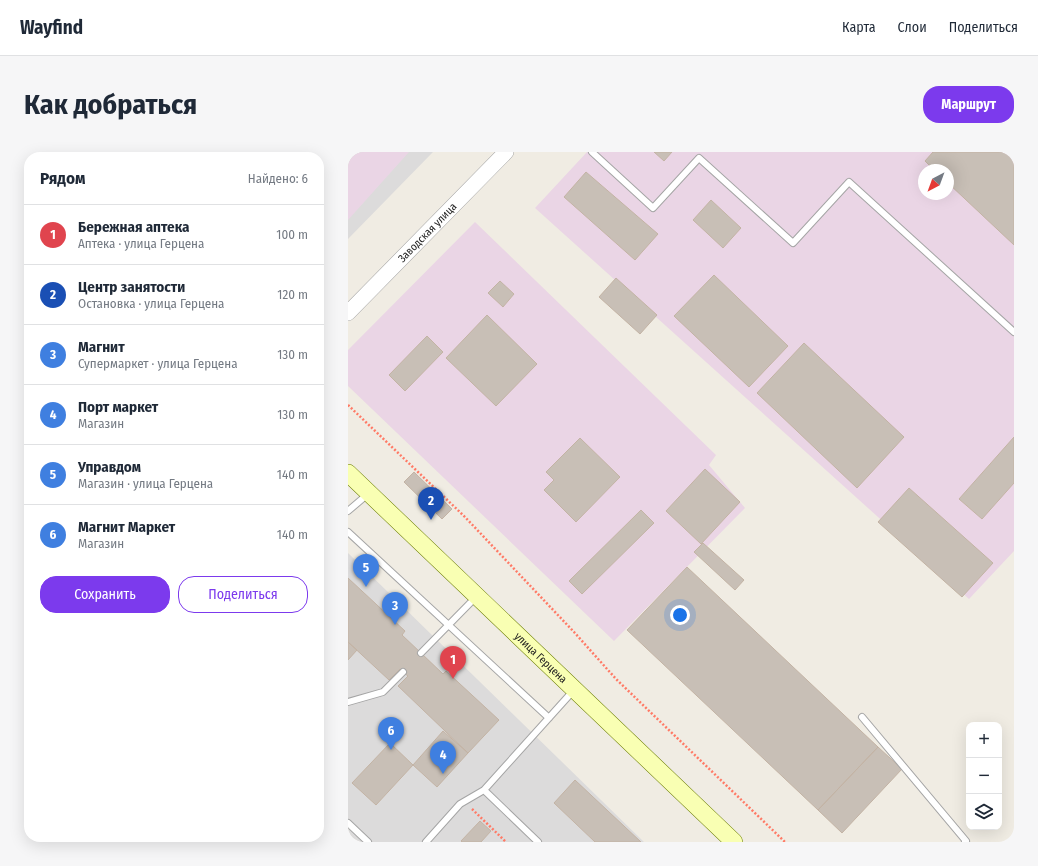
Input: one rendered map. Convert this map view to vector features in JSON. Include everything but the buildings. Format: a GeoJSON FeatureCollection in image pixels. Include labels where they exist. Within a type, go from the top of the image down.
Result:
{"type":"FeatureCollection","features":[{"type":"Feature","properties":{"kind":"main road","name":"улица Герцена"},"geometry":{"type":"LineString","coordinates":[[348,473],[734,842]]}},
{"type":"Feature","properties":{"kind":"street","name":"Заводская улица"},"geometry":{"type":"LineString","coordinates":[[348,313],[506,152]]}},
{"type":"Feature","properties":{"kind":"lane"},"geometry":{"type":"LineString","coordinates":[[592,152],[653,208],[699,158],[793,243],[849,182],[1014,332]]}},
{"type":"Feature","properties":{"kind":"lane"},"geometry":{"type":"LineString","coordinates":[[348,511],[369,493]]}},
{"type":"Feature","properties":{"kind":"lane"},"geometry":{"type":"LineString","coordinates":[[348,532],[549,718]]}},
{"type":"Feature","properties":{"kind":"lane"},"geometry":{"type":"LineString","coordinates":[[421,653],[477,596]]}},
{"type":"Feature","properties":{"kind":"lane"},"geometry":{"type":"LineString","coordinates":[[348,702],[383,692],[403,672]]}},
{"type":"Feature","properties":{"kind":"lane"},"geometry":{"type":"LineString","coordinates":[[426,842],[460,804],[484,790],[574,690]]}},
{"type":"Feature","properties":{"kind":"lane"},"geometry":{"type":"LineString","coordinates":[[862,717],[966,841],[965,842]]}},
{"type":"Feature","properties":{"kind":"lane"},"geometry":{"type":"LineString","coordinates":[[484,790],[538,842]]}},
{"type":"Feature","properties":{"kind":"lane"},"geometry":{"type":"LineString","coordinates":[[348,823],[368,842]]}},
{"type":"Feature","properties":{"kind":"path"},"geometry":{"type":"LineString","coordinates":[[348,405],[464,516],[574,632],[616,679],[785,842]]}},
{"type":"Feature","properties":{"kind":"path"},"geometry":{"type":"LineString","coordinates":[[464,802],[506,842]]}},
{"type":"Feature","properties":{"kind":"shaded area"},"geometry":{"type":"Polygon","coordinates":[[[348,152],[433,152],[348,239],[348,152]]]}},
{"type":"Feature","properties":{"kind":"shaded area"},"geometry":{"type":"Polygon","coordinates":[[[348,152],[409,152],[348,220],[348,152]]]}},
{"type":"Feature","properties":{"kind":"shaded area"},"geometry":{"type":"Polygon","coordinates":[[[587,152],[1014,152],[1014,551],[969,599],[535,208],[587,152]]]}},
{"type":"Feature","properties":{"kind":"shaded area"},"geometry":{"type":"Polygon","coordinates":[[[475,222],[716,455],[709,465],[745,508],[614,641],[348,386],[348,350],[475,222]]]}},
{"type":"Feature","properties":{"kind":"shaded area"},"geometry":{"type":"Polygon","coordinates":[[[348,553],[644,842],[348,842],[348,553]]]}},
{"type":"Feature","properties":{"kind":"place","name":"Центр занятости"},"geometry":{"type":"Point","coordinates":[431,520]}},
{"type":"Feature","properties":{"kind":"place","name":"Управдом"},"geometry":{"type":"Point","coordinates":[366,587]}},
{"type":"Feature","properties":{"kind":"place","name":"Магнит"},"geometry":{"type":"Point","coordinates":[395,625]}},
{"type":"Feature","properties":{"kind":"place","name":"Бережная аптека"},"geometry":{"type":"Point","coordinates":[453,679]}},
{"type":"Feature","properties":{"kind":"place","name":"Магнит Маркет"},"geometry":{"type":"Point","coordinates":[391,750]}},
{"type":"Feature","properties":{"kind":"place","name":"Порт маркет"},"geometry":{"type":"Point","coordinates":[443,774]}}]}
